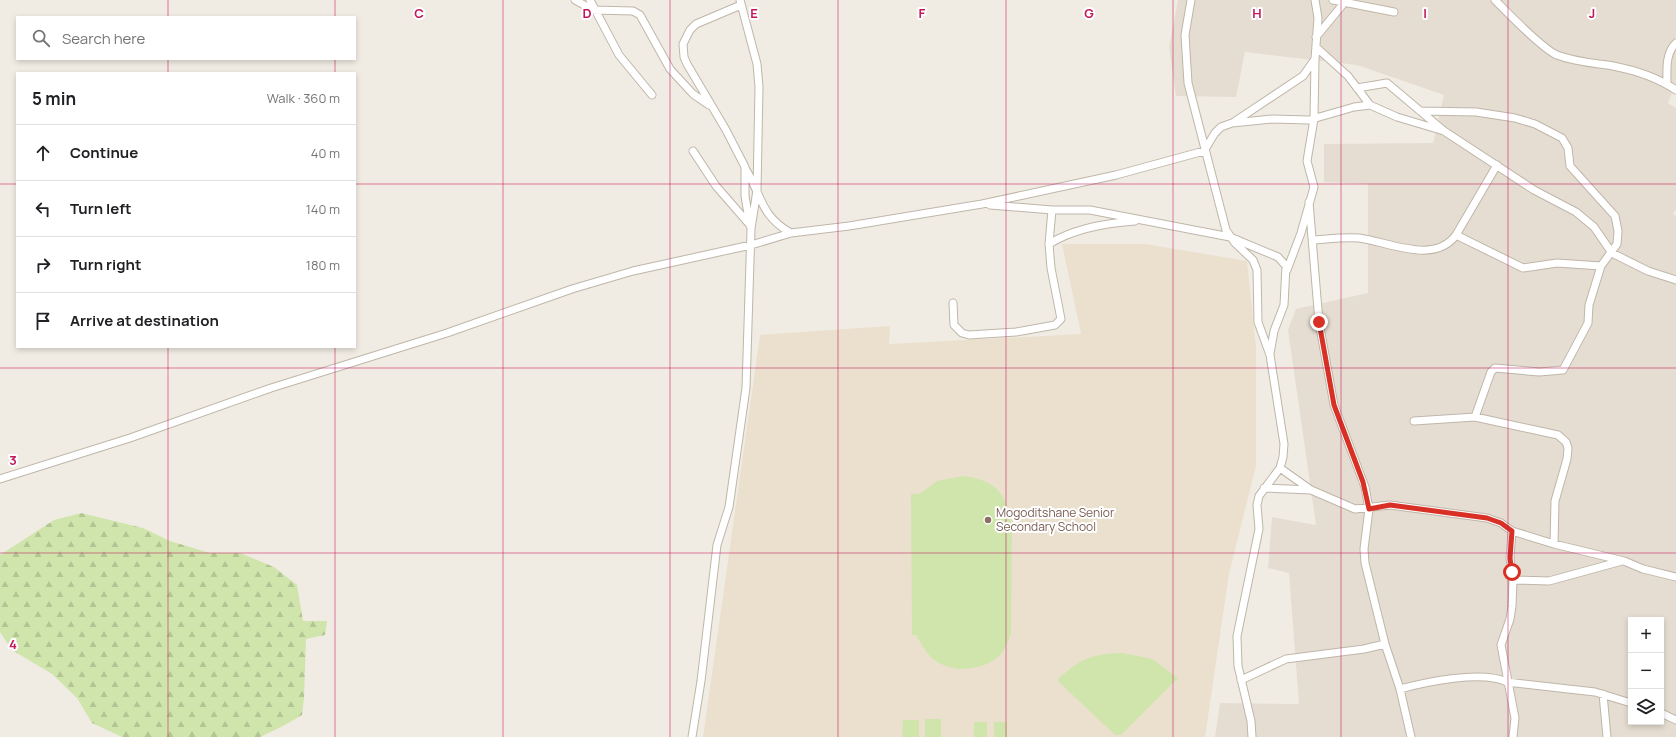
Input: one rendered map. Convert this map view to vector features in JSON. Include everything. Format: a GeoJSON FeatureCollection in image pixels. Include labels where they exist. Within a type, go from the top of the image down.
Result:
{"type":"FeatureCollection","features":[{"type":"Feature","properties":{"kind":"street"},"geometry":{"type":"LineString","coordinates":[[575,0],[594,10],[633,11],[640,15],[670,69],[693,94],[711,106]]}},
{"type":"Feature","properties":{"kind":"street"},"geometry":{"type":"LineString","coordinates":[[590,0],[619,55],[652,95]]}},
{"type":"Feature","properties":{"kind":"street"},"geometry":{"type":"LineString","coordinates":[[1191,0],[1185,35],[1188,83],[1204,151],[1226,230],[1230,237],[1253,260],[1257,270],[1258,322],[1270,356],[1284,444],[1280,468],[1259,496],[1259,529],[1237,636],[1236,650],[1241,680],[1251,721],[1252,737]]}},
{"type":"Feature","properties":{"kind":"street"},"geometry":{"type":"LineString","coordinates":[[1286,271],[1301,233],[1314,182],[1308,164],[1307,155],[1314,119],[1315,59],[1318,18],[1315,0]]}},
{"type":"Feature","properties":{"kind":"street"},"geometry":{"type":"LineString","coordinates":[[1333,0],[1394,12]]}},
{"type":"Feature","properties":{"kind":"street"},"geometry":{"type":"LineString","coordinates":[[1495,0],[1545,47],[1557,55],[1591,64],[1621,68],[1667,84],[1676,90]]}},
{"type":"Feature","properties":{"kind":"street"},"geometry":{"type":"LineString","coordinates":[[751,227],[757,190],[758,75],[741,2],[696,24],[690,30],[683,44],[687,64],[757,190],[766,213],[773,221],[791,233]]}},
{"type":"Feature","properties":{"kind":"street"},"geometry":{"type":"LineString","coordinates":[[1316,37],[1344,3]]}},
{"type":"Feature","properties":{"kind":"street"},"geometry":{"type":"LineString","coordinates":[[1667,84],[1667,63],[1670,52],[1676,43]]}},
{"type":"Feature","properties":{"kind":"street"},"geometry":{"type":"LineString","coordinates":[[1317,48],[1348,76],[1370,105],[1397,117],[1444,131]]}},
{"type":"Feature","properties":{"kind":"street"},"geometry":{"type":"LineString","coordinates":[[0,478],[130,438],[271,388],[447,334],[572,289],[633,271],[752,245],[791,233],[849,226],[982,204],[1116,175],[1204,151],[1215,133],[1221,127],[1232,123],[1303,76],[1315,59]]}},
{"type":"Feature","properties":{"kind":"street"},"geometry":{"type":"LineString","coordinates":[[1357,88],[1387,83],[1444,131],[1534,190],[1576,212],[1594,227],[1612,253],[1648,271],[1676,280]]}},
{"type":"Feature","properties":{"kind":"street"},"geometry":{"type":"LineString","coordinates":[[1232,123],[1272,119],[1314,119],[1354,107],[1370,105]]}},
{"type":"Feature","properties":{"kind":"street"},"geometry":{"type":"LineString","coordinates":[[1420,111],[1476,112],[1515,118],[1536,124],[1562,138],[1568,148],[1570,166],[1615,216],[1618,230],[1617,244],[1612,253],[1601,266],[1589,305],[1588,323],[1563,370],[1539,372],[1495,368],[1491,372],[1475,417]]}},
{"type":"Feature","properties":{"kind":"street"},"geometry":{"type":"LineString","coordinates":[[693,151],[716,186],[751,227]]}},
{"type":"Feature","properties":{"kind":"street"},"geometry":{"type":"LineString","coordinates":[[1313,240],[1359,238],[1422,250],[1440,248],[1450,243],[1497,165]]}},
{"type":"Feature","properties":{"kind":"street"},"geometry":{"type":"LineString","coordinates":[[692,737],[701,681],[717,545],[729,507],[746,388],[752,245],[751,227],[745,196],[745,168]]}},
{"type":"Feature","properties":{"kind":"street"},"geometry":{"type":"LineString","coordinates":[[1309,202],[1319,322],[1334,405],[1363,482],[1369,509],[1364,556],[1385,644],[1400,689],[1411,737]]}},
{"type":"Feature","properties":{"kind":"street"},"geometry":{"type":"LineString","coordinates":[[982,204],[1052,210],[1068,208],[1090,210],[1230,237],[1278,257],[1284,262],[1286,271],[1284,304],[1272,340],[1270,356]]}},
{"type":"Feature","properties":{"kind":"street"},"geometry":{"type":"LineString","coordinates":[[953,303],[954,325],[962,333],[969,335],[1016,332],[1055,325],[1062,316],[1051,268],[1048,244],[1052,210]]}},
{"type":"Feature","properties":{"kind":"street"},"geometry":{"type":"LineString","coordinates":[[1048,244],[1061,237],[1110,224],[1145,220]]}},
{"type":"Feature","properties":{"kind":"street"},"geometry":{"type":"LineString","coordinates":[[1456,234],[1522,268],[1557,263],[1601,266]]}},
{"type":"Feature","properties":{"kind":"street"},"geometry":{"type":"LineString","coordinates":[[1414,421],[1475,417],[1558,435],[1566,442],[1568,448],[1567,459],[1555,501],[1554,544]]}},
{"type":"Feature","properties":{"kind":"street"},"geometry":{"type":"LineString","coordinates":[[1280,468],[1311,490],[1355,510],[1390,505],[1487,518],[1501,523],[1512,531],[1554,544],[1624,561],[1643,569],[1676,577]]}},
{"type":"Feature","properties":{"kind":"street"},"geometry":{"type":"LineString","coordinates":[[1264,488],[1311,490]]}},
{"type":"Feature","properties":{"kind":"street"},"geometry":{"type":"LineString","coordinates":[[1512,531],[1510,558],[1513,580],[1510,619],[1501,645],[1515,718],[1513,737]]}},
{"type":"Feature","properties":{"kind":"street"},"geometry":{"type":"LineString","coordinates":[[1513,580],[1549,581],[1624,561]]}},
{"type":"Feature","properties":{"kind":"street"},"geometry":{"type":"LineString","coordinates":[[1241,680],[1286,659],[1364,649],[1385,644]]}},
{"type":"Feature","properties":{"kind":"street"},"geometry":{"type":"LineString","coordinates":[[1400,689],[1441,680],[1476,678],[1502,679],[1508,682],[1560,687],[1603,694],[1628,702]]}},
{"type":"Feature","properties":{"kind":"street"},"geometry":{"type":"LineString","coordinates":[[1603,694],[1607,737]]}},
{"type":"Feature","properties":{"kind":"street"},"geometry":{"type":"LineString","coordinates":[[1664,714],[1676,720]]}},
{"type":"Feature","properties":{"kind":"shaded area"},"geometry":{"type":"Polygon","coordinates":[[[1178,0],[1676,0],[1676,83],[1668,103],[1676,108],[1676,210],[1673,214],[1676,216],[1676,737],[1215,737],[1220,703],[1299,704],[1289,573],[1268,568],[1272,517],[1316,525],[1288,330],[1296,309],[1368,293],[1368,184],[1324,182],[1324,144],[1433,143],[1444,95],[1357,65],[1245,52],[1236,97],[1176,96],[1169,47],[1178,0]]]}},
{"type":"Feature","properties":{"kind":"shaded area","name":"Mogoditshane Senior Secondary School"},"geometry":{"type":"Polygon","coordinates":[[[1062,244],[1145,244],[1247,261],[1256,347],[1256,466],[1229,574],[1205,737],[703,737],[760,335],[890,326],[889,344],[1081,334],[1062,244]]]}},
{"type":"Feature","properties":{"kind":"green space"},"geometry":{"type":"Polygon","coordinates":[[[964,476],[985,481],[998,491],[1007,506],[1010,516],[1012,527],[1011,634],[1003,651],[994,660],[979,667],[962,669],[939,663],[932,658],[916,635],[912,635],[911,494],[920,494],[937,481],[964,476]]]}},
{"type":"Feature","properties":{"kind":"green space"},"geometry":{"type":"Polygon","coordinates":[[[81,513],[143,528],[170,541],[210,553],[240,553],[274,567],[297,585],[303,621],[327,621],[325,635],[306,639],[302,715],[260,737],[122,737],[92,723],[77,698],[52,674],[12,650],[0,632],[0,555],[54,520],[81,513]]]}},
{"type":"Feature","properties":{"kind":"green space"},"geometry":{"type":"Polygon","coordinates":[[[1122,653],[1152,659],[1178,678],[1121,735],[1115,735],[1057,680],[1086,659],[1094,656],[1122,653]]]}},
{"type":"Feature","properties":{"kind":"green space"},"geometry":{"type":"Polygon","coordinates":[[[925,719],[941,719],[941,737],[925,737],[925,719]]]}},
{"type":"Feature","properties":{"kind":"green space"},"geometry":{"type":"Polygon","coordinates":[[[903,720],[919,720],[919,737],[902,737],[903,720]]]}},
{"type":"Feature","properties":{"kind":"green space"},"geometry":{"type":"Polygon","coordinates":[[[974,722],[987,722],[987,737],[974,737],[974,722]]]}},
{"type":"Feature","properties":{"kind":"green space"},"geometry":{"type":"Polygon","coordinates":[[[994,722],[1007,722],[1007,737],[994,737],[994,722]]]}},
{"type":"Feature","properties":{"kind":"place","name":"Mogoditshane Senior Secondary School"},"geometry":{"type":"Point","coordinates":[988,520]}},
{"type":"Feature","properties":{"kind":"route"},"geometry":{"type":"LineString","coordinates":[[1319,322],[1334,405],[1365,487],[1369,509],[1390,505],[1487,518],[1501,523],[1512,531],[1510,558],[1512,572]]}}]}
